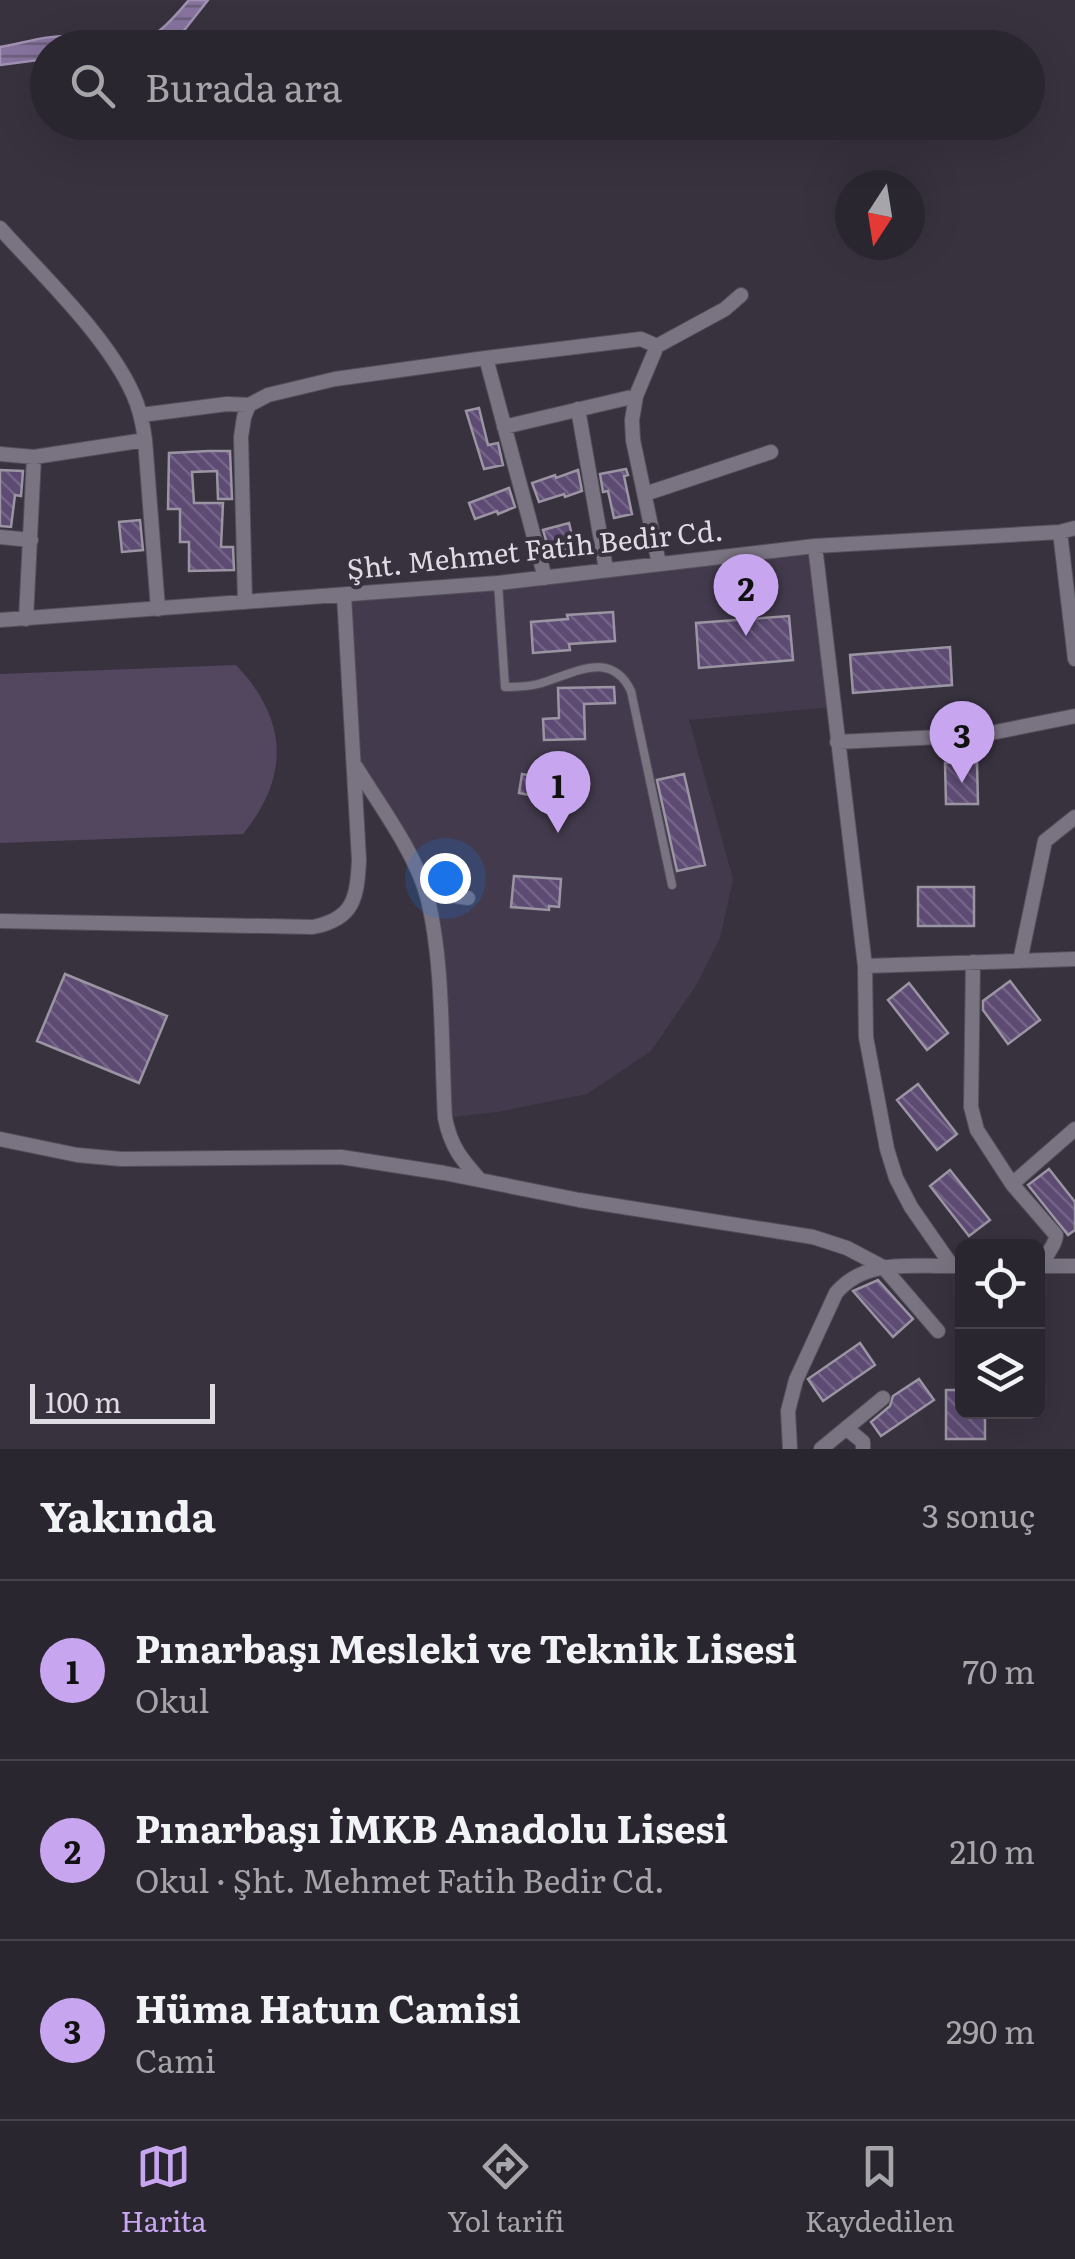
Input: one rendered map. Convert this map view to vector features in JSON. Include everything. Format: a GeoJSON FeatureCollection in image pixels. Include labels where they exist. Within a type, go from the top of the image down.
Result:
{"type":"FeatureCollection","features":[{"type":"Feature","properties":{"kind":"street"},"geometry":{"type":"LineString","coordinates":[[0,228],[96,336],[126,379],[141,415],[158,609]]}},
{"type":"Feature","properties":{"kind":"street"},"geometry":{"type":"LineString","coordinates":[[659,564],[633,440],[636,396],[657,346],[725,309],[741,295]]}},
{"type":"Feature","properties":{"kind":"street"},"geometry":{"type":"LineString","coordinates":[[141,415],[227,404],[249,405],[306,384],[486,358],[640,339],[657,346]]}},
{"type":"Feature","properties":{"kind":"street"},"geometry":{"type":"LineString","coordinates":[[486,358],[546,578]]}},
{"type":"Feature","properties":{"kind":"street"},"geometry":{"type":"LineString","coordinates":[[504,426],[636,396]]}},
{"type":"Feature","properties":{"kind":"street"},"geometry":{"type":"LineString","coordinates":[[245,602],[241,437],[249,405]]}},
{"type":"Feature","properties":{"kind":"street"},"geometry":{"type":"LineString","coordinates":[[578,408],[606,569]]}},
{"type":"Feature","properties":{"kind":"street"},"geometry":{"type":"LineString","coordinates":[[0,454],[34,457],[145,440]]}},
{"type":"Feature","properties":{"kind":"street"},"geometry":{"type":"LineString","coordinates":[[644,494],[770,452]]}},
{"type":"Feature","properties":{"kind":"street"},"geometry":{"type":"LineString","coordinates":[[26,619],[34,457]]}},
{"type":"Feature","properties":{"kind":"street"},"geometry":{"type":"LineString","coordinates":[[1068,530],[1075,659]]}},
{"type":"Feature","properties":{"kind":"street","name":"Şht. Mehmet Fatih Bedir Cd."},"geometry":{"type":"LineString","coordinates":[[0,620],[498,584],[815,546],[1068,530]]}},
{"type":"Feature","properties":{"kind":"street"},"geometry":{"type":"LineString","coordinates":[[0,538],[31,540]]}},
{"type":"Feature","properties":{"kind":"street"},"geometry":{"type":"LineString","coordinates":[[815,546],[865,966],[866,1037],[872,1076],[896,1178],[911,1207],[955,1263]]}},
{"type":"Feature","properties":{"kind":"street"},"geometry":{"type":"LineString","coordinates":[[0,921],[313,928],[333,924],[346,912],[358,884],[360,860],[344,595]]}},
{"type":"Feature","properties":{"kind":"street"},"geometry":{"type":"LineString","coordinates":[[836,742],[981,734],[1075,716]]}},
{"type":"Feature","properties":{"kind":"street"},"geometry":{"type":"LineString","coordinates":[[356,766],[426,892],[438,970],[445,1118],[450,1142],[480,1181]]}},
{"type":"Feature","properties":{"kind":"street"},"geometry":{"type":"LineString","coordinates":[[1020,961],[1045,841],[1075,818]]}},
{"type":"Feature","properties":{"kind":"street"},"geometry":{"type":"LineString","coordinates":[[426,892],[468,898]]}},
{"type":"Feature","properties":{"kind":"street"},"geometry":{"type":"LineString","coordinates":[[865,966],[1075,960]]}},
{"type":"Feature","properties":{"kind":"street"},"geometry":{"type":"LineString","coordinates":[[973,962],[971,1107],[977,1130],[1012,1184],[1056,1235],[1045,1256]]}},
{"type":"Feature","properties":{"kind":"street"},"geometry":{"type":"LineString","coordinates":[[1012,1184],[1075,1129]]}},
{"type":"Feature","properties":{"kind":"street"},"geometry":{"type":"LineString","coordinates":[[0,1139],[77,1155],[121,1158],[341,1157],[814,1237],[884,1267],[938,1331]]}},
{"type":"Feature","properties":{"kind":"street"},"geometry":{"type":"LineString","coordinates":[[790,1449],[788,1411],[796,1380],[836,1293],[856,1274],[884,1267],[955,1266]]}},
{"type":"Feature","properties":{"kind":"street"},"geometry":{"type":"LineString","coordinates":[[1045,1266],[1075,1266]]}},
{"type":"Feature","properties":{"kind":"street"},"geometry":{"type":"LineString","coordinates":[[820,1449],[884,1398]]}},
{"type":"Feature","properties":{"kind":"street"},"geometry":{"type":"LineString","coordinates":[[846,1428],[863,1442],[863,1449]]}},
{"type":"Feature","properties":{"kind":"lane"},"geometry":{"type":"LineString","coordinates":[[498,584],[505,687],[540,684],[577,670],[601,667],[626,680],[672,885]]}},
{"type":"Feature","properties":{"kind":"shaded area"},"geometry":{"type":"Polygon","coordinates":[[[189,0],[208,0],[184,30],[160,30],[189,0]]]}},
{"type":"Feature","properties":{"kind":"shaded area"},"geometry":{"type":"Polygon","coordinates":[[[30,41],[30,61],[0,65],[0,47],[30,41]]]}},
{"type":"Feature","properties":{"kind":"shaded area"},"geometry":{"type":"Polygon","coordinates":[[[815,546],[833,707],[689,720],[733,879],[720,938],[697,984],[651,1051],[587,1094],[445,1118],[426,892],[356,766],[344,595],[815,546]]]}},
{"type":"Feature","properties":{"kind":"shaded area"},"geometry":{"type":"Polygon","coordinates":[[[236,665],[266,706],[277,748],[269,791],[243,834],[0,843],[0,674],[236,665]]]}},
{"type":"Feature","properties":{"kind":"building"},"geometry":{"type":"Polygon","coordinates":[[[479,408],[488,445],[498,443],[503,465],[484,469],[466,411],[479,408]]]}},
{"type":"Feature","properties":{"kind":"building"},"geometry":{"type":"Polygon","coordinates":[[[230,451],[232,499],[218,499],[217,471],[192,472],[194,503],[223,503],[221,547],[233,547],[234,570],[189,571],[189,542],[180,542],[180,509],[168,509],[169,453],[230,451]]]}},
{"type":"Feature","properties":{"kind":"building"},"geometry":{"type":"Polygon","coordinates":[[[626,469],[632,514],[614,518],[600,474],[626,469]]]}},
{"type":"Feature","properties":{"kind":"building"},"geometry":{"type":"Polygon","coordinates":[[[0,470],[23,471],[21,496],[15,495],[11,527],[0,526],[0,470]]]}},
{"type":"Feature","properties":{"kind":"building"},"geometry":{"type":"Polygon","coordinates":[[[578,470],[582,491],[539,502],[532,483],[578,470]]]}},
{"type":"Feature","properties":{"kind":"building"},"geometry":{"type":"Polygon","coordinates":[[[509,488],[515,507],[475,519],[469,503],[509,488]]]}},
{"type":"Feature","properties":{"kind":"building"},"geometry":{"type":"Polygon","coordinates":[[[140,520],[143,550],[122,552],[119,522],[140,520]]]}},
{"type":"Feature","properties":{"kind":"building"},"geometry":{"type":"Polygon","coordinates":[[[569,523],[575,547],[550,554],[543,530],[569,523]]]}},
{"type":"Feature","properties":{"kind":"building"},"geometry":{"type":"Polygon","coordinates":[[[613,612],[615,641],[569,644],[570,650],[533,653],[531,622],[613,612]]]}},
{"type":"Feature","properties":{"kind":"building"},"geometry":{"type":"Polygon","coordinates":[[[789,616],[793,660],[699,668],[696,623],[789,616]]]}},
{"type":"Feature","properties":{"kind":"building"},"geometry":{"type":"Polygon","coordinates":[[[950,647],[952,685],[853,693],[850,655],[950,647]]]}},
{"type":"Feature","properties":{"kind":"building"},"geometry":{"type":"Polygon","coordinates":[[[614,687],[615,703],[584,704],[585,739],[544,740],[543,719],[559,718],[558,688],[614,687]]]}},
{"type":"Feature","properties":{"kind":"building"},"geometry":{"type":"Polygon","coordinates":[[[977,762],[978,804],[946,804],[945,763],[977,762]]]}},
{"type":"Feature","properties":{"kind":"building"},"geometry":{"type":"Polygon","coordinates":[[[522,774],[559,781],[556,800],[519,793],[522,774]]]}},
{"type":"Feature","properties":{"kind":"building"},"geometry":{"type":"Polygon","coordinates":[[[684,774],[705,865],[677,871],[657,780],[684,774]]]}},
{"type":"Feature","properties":{"kind":"building"},"geometry":{"type":"Polygon","coordinates":[[[514,876],[561,879],[559,907],[511,907],[514,876]]]}},
{"type":"Feature","properties":{"kind":"building"},"geometry":{"type":"Polygon","coordinates":[[[918,887],[974,887],[974,926],[918,926],[918,887]]]}},
{"type":"Feature","properties":{"kind":"building"},"geometry":{"type":"Polygon","coordinates":[[[65,974],[167,1016],[139,1083],[37,1041],[65,974]]]}},
{"type":"Feature","properties":{"kind":"building"},"geometry":{"type":"Polygon","coordinates":[[[1010,981],[1040,1020],[1008,1044],[983,1010],[983,1001],[1010,981]]]}},
{"type":"Feature","properties":{"kind":"building"},"geometry":{"type":"Polygon","coordinates":[[[909,983],[948,1033],[927,1050],[888,1000],[909,983]]]}},
{"type":"Feature","properties":{"kind":"building"},"geometry":{"type":"Polygon","coordinates":[[[918,1084],[957,1134],[937,1150],[897,1100],[918,1084]]]}},
{"type":"Feature","properties":{"kind":"building"},"geometry":{"type":"Polygon","coordinates":[[[1049,1169],[1075,1202],[1075,1230],[1068,1235],[1028,1185],[1049,1169]]]}},
{"type":"Feature","properties":{"kind":"building"},"geometry":{"type":"Polygon","coordinates":[[[950,1170],[990,1220],[969,1236],[930,1186],[950,1170]]]}},
{"type":"Feature","properties":{"kind":"building"},"geometry":{"type":"Polygon","coordinates":[[[878,1280],[913,1319],[893,1337],[853,1291],[878,1280]]]}},
{"type":"Feature","properties":{"kind":"building"},"geometry":{"type":"Polygon","coordinates":[[[860,1343],[875,1365],[823,1401],[808,1379],[860,1343]]]}},
{"type":"Feature","properties":{"kind":"building"},"geometry":{"type":"Polygon","coordinates":[[[919,1379],[934,1400],[881,1436],[871,1422],[890,1406],[893,1396],[919,1379]]]}},
{"type":"Feature","properties":{"kind":"building"},"geometry":{"type":"Polygon","coordinates":[[[946,1390],[955,1390],[955,1419],[985,1419],[985,1439],[946,1439],[946,1390]]]}},
{"type":"Feature","properties":{"kind":"place","name":"Pınarbaşı İMKB Anadolu Lisesi"},"geometry":{"type":"Point","coordinates":[746,636]}},
{"type":"Feature","properties":{"kind":"place","name":"Hüma Hatun Camisi"},"geometry":{"type":"Point","coordinates":[962,783]}},
{"type":"Feature","properties":{"kind":"place","name":"Pınarbaşı Mesleki ve Teknik Lisesi"},"geometry":{"type":"Point","coordinates":[558,833]}}]}
